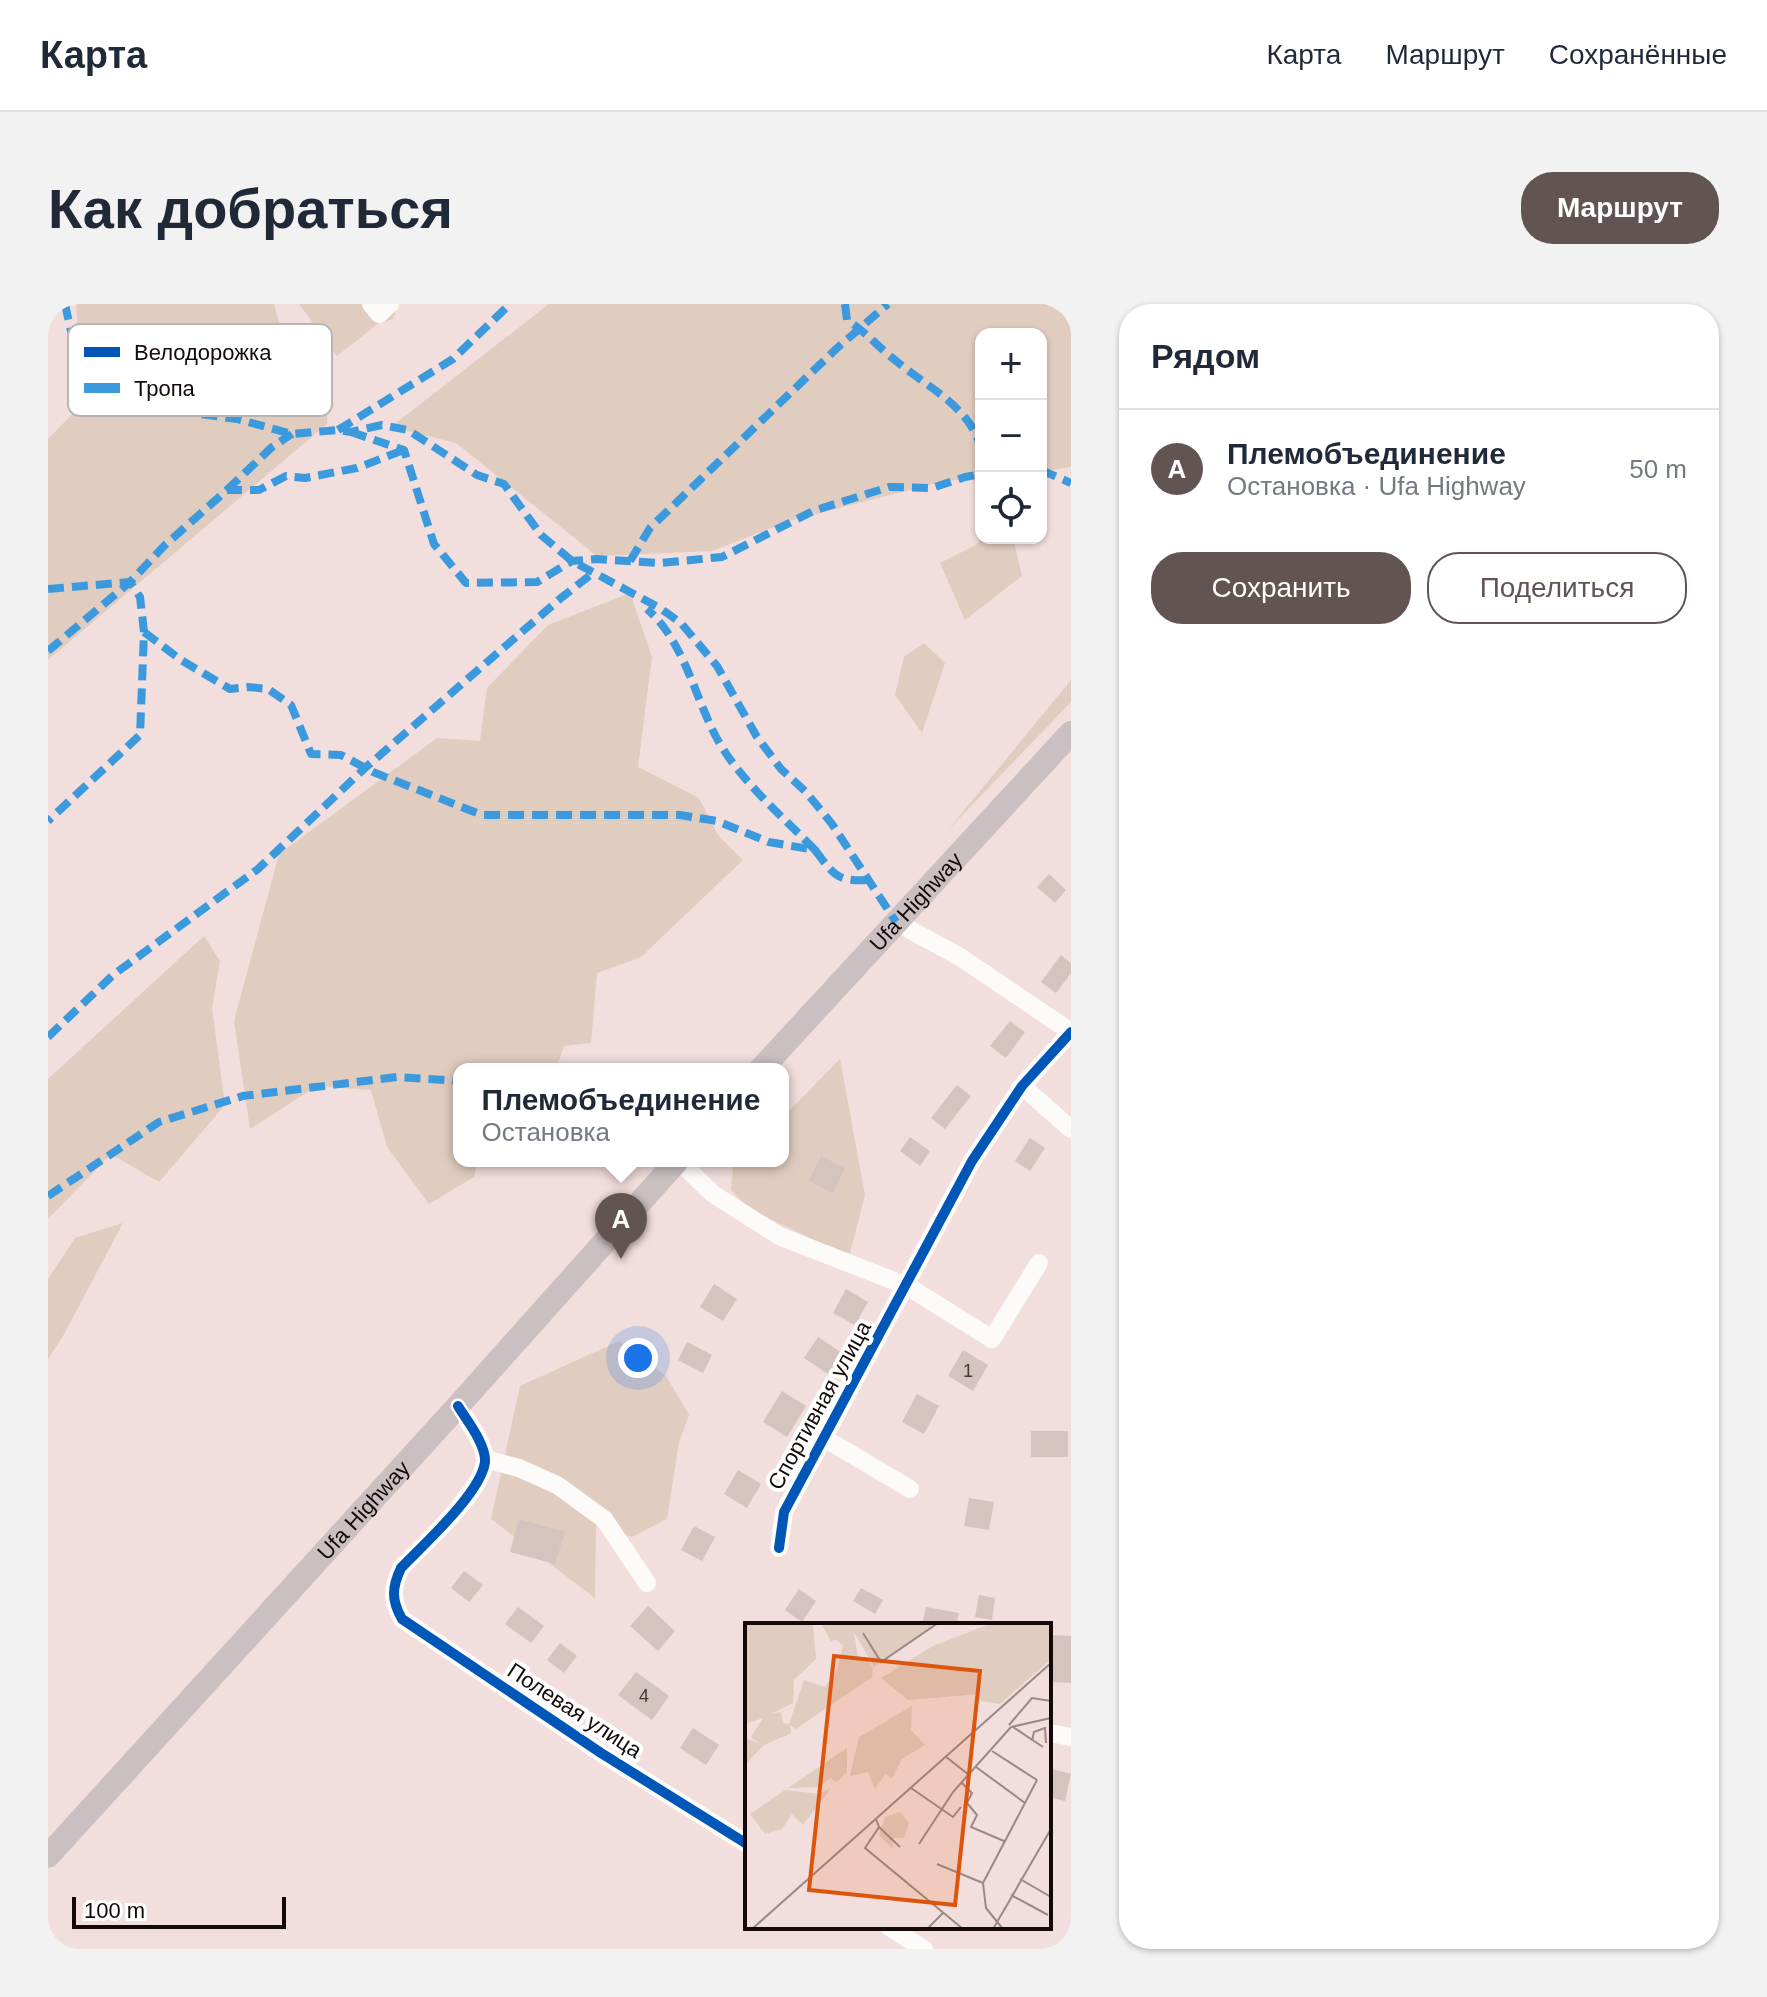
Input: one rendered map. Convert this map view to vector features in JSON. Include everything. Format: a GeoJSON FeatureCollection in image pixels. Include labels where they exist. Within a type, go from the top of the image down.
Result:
{"type":"FeatureCollection","features":[{"type":"Feature","properties":{"kind":"main road","name":"Ufa Highway"},"geometry":{"type":"LineString","coordinates":[[767,1063],[1071,733]]}},
{"type":"Feature","properties":{"kind":"main road","name":"Ufa Highway"},"geometry":{"type":"LineString","coordinates":[[48,1856],[673,1167]]}},
{"type":"Feature","properties":{"kind":"street"},"geometry":{"type":"LineString","coordinates":[[371,304],[379,314],[390,304]]}},
{"type":"Feature","properties":{"kind":"street"},"geometry":{"type":"LineString","coordinates":[[896,922],[960,957],[1071,1032]]}},
{"type":"Feature","properties":{"kind":"street","name":"Спортивная улица"},"geometry":{"type":"LineString","coordinates":[[779,1548],[784,1512],[972,1161],[1022,1086],[1071,1032]]}},
{"type":"Feature","properties":{"kind":"street"},"geometry":{"type":"LineString","coordinates":[[1022,1086],[1071,1129]]}},
{"type":"Feature","properties":{"kind":"street"},"geometry":{"type":"LineString","coordinates":[[684,1167],[713,1194],[779,1236],[907,1286],[992,1339],[1039,1263]]}},
{"type":"Feature","properties":{"kind":"street"},"geometry":{"type":"LineString","coordinates":[[458,1406],[485,1459],[519,1468],[557,1485],[604,1519],[647,1583]]}},
{"type":"Feature","properties":{"kind":"street"},"geometry":{"type":"LineString","coordinates":[[824,1438],[910,1489]]}},
{"type":"Feature","properties":{"kind":"street","name":"Полевая улица"},"geometry":{"type":"LineString","coordinates":[[485,1459],[479,1480],[466,1498],[401,1568],[394,1582],[392,1597],[402,1619],[601,1753],[745,1843]]}},
{"type":"Feature","properties":{"kind":"street"},"geometry":{"type":"LineString","coordinates":[[1051,1733],[1071,1737]]}},
{"type":"Feature","properties":{"kind":"street"},"geometry":{"type":"LineString","coordinates":[[892,1929],[924,1949]]}},
{"type":"Feature","properties":{"kind":"shaded area"},"geometry":{"type":"Polygon","coordinates":[[[76,304],[274,304],[280,324],[77,324],[76,304]]]}},
{"type":"Feature","properties":{"kind":"shaded area"},"geometry":{"type":"Polygon","coordinates":[[[299,304],[399,304],[393,319],[379,323],[337,356],[332,349],[332,324],[314,324],[299,304]]]}},
{"type":"Feature","properties":{"kind":"shaded area"},"geometry":{"type":"Polygon","coordinates":[[[549,304],[1071,304],[1071,467],[1047,471],[1047,328],[975,328],[975,478],[945,481],[789,521],[712,551],[597,556],[456,443],[391,427],[549,304]]]}},
{"type":"Feature","properties":{"kind":"shaded area"},"geometry":{"type":"Polygon","coordinates":[[[70,416],[327,416],[327,424],[48,660],[48,439],[70,416]]]}},
{"type":"Feature","properties":{"kind":"shaded area"},"geometry":{"type":"Polygon","coordinates":[[[978,544],[1014,544],[1022,576],[965,620],[940,563],[978,544]]]}},
{"type":"Feature","properties":{"kind":"shaded area"},"geometry":{"type":"Polygon","coordinates":[[[630,593],[652,657],[638,767],[699,798],[718,835],[743,860],[641,957],[597,973],[591,1043],[564,1046],[558,1063],[453,1063],[453,1167],[476,1167],[474,1177],[429,1204],[387,1147],[371,1090],[317,1086],[250,1129],[234,1021],[279,854],[437,738],[480,741],[487,688],[548,625],[630,593]]]}},
{"type":"Feature","properties":{"kind":"shaded area"},"geometry":{"type":"Polygon","coordinates":[[[924,643],[945,663],[922,733],[895,695],[904,657],[924,643]]]}},
{"type":"Feature","properties":{"kind":"shaded area"},"geometry":{"type":"Polygon","coordinates":[[[1071,680],[1071,702],[948,830],[1071,680]]]}},
{"type":"Feature","properties":{"kind":"shaded area"},"geometry":{"type":"Polygon","coordinates":[[[204,936],[220,961],[212,1008],[225,1105],[159,1182],[111,1154],[48,1219],[48,1079],[204,936]]]}},
{"type":"Feature","properties":{"kind":"shaded area"},"geometry":{"type":"Polygon","coordinates":[[[840,1059],[865,1195],[849,1257],[748,1208],[731,1190],[733,1167],[789,1167],[789,1111],[840,1059]]]}},
{"type":"Feature","properties":{"kind":"shaded area"},"geometry":{"type":"Polygon","coordinates":[[[123,1223],[48,1359],[48,1279],[75,1238],[123,1223]]]}},
{"type":"Feature","properties":{"kind":"shaded area"},"geometry":{"type":"Polygon","coordinates":[[[619,1341],[666,1376],[689,1415],[679,1442],[667,1519],[632,1537],[596,1524],[595,1598],[491,1519],[520,1386],[619,1341]]]}},
{"type":"Feature","properties":{"kind":"building"},"geometry":{"type":"Polygon","coordinates":[[[1049,874],[1066,890],[1055,903],[1037,887],[1049,874]]]}},
{"type":"Feature","properties":{"kind":"building"},"geometry":{"type":"Polygon","coordinates":[[[1061,955],[1071,963],[1071,973],[1056,993],[1041,982],[1061,955]]]}},
{"type":"Feature","properties":{"kind":"building"},"geometry":{"type":"Polygon","coordinates":[[[1010,1021],[1025,1032],[1006,1058],[990,1046],[1010,1021]]]}},
{"type":"Feature","properties":{"kind":"building"},"geometry":{"type":"Polygon","coordinates":[[[957,1085],[971,1096],[945,1129],[931,1118],[957,1085]]]}},
{"type":"Feature","properties":{"kind":"building"},"geometry":{"type":"Polygon","coordinates":[[[910,1137],[930,1151],[920,1166],[900,1151],[910,1137]]]}},
{"type":"Feature","properties":{"kind":"building"},"geometry":{"type":"Polygon","coordinates":[[[1030,1138],[1045,1148],[1030,1171],[1015,1161],[1030,1138]]]}},
{"type":"Feature","properties":{"kind":"building"},"geometry":{"type":"Polygon","coordinates":[[[821,1156],[845,1168],[833,1193],[809,1181],[821,1156]]]}},
{"type":"Feature","properties":{"kind":"building"},"geometry":{"type":"Polygon","coordinates":[[[714,1284],[737,1299],[723,1321],[700,1307],[714,1284]]]}},
{"type":"Feature","properties":{"kind":"building"},"geometry":{"type":"Polygon","coordinates":[[[846,1289],[868,1302],[855,1325],[833,1313],[846,1289]]]}},
{"type":"Feature","properties":{"kind":"building"},"geometry":{"type":"Polygon","coordinates":[[[818,1337],[842,1353],[828,1374],[804,1358],[818,1337]]]}},
{"type":"Feature","properties":{"kind":"building"},"geometry":{"type":"Polygon","coordinates":[[[687,1342],[712,1355],[703,1373],[678,1360],[687,1342]]]}},
{"type":"Feature","properties":{"kind":"building"},"geometry":{"type":"Polygon","coordinates":[[[963,1350],[988,1365],[973,1391],[948,1376],[963,1350]]]}},
{"type":"Feature","properties":{"kind":"building"},"geometry":{"type":"Polygon","coordinates":[[[782,1391],[806,1406],[787,1437],[763,1422],[782,1391]]]}},
{"type":"Feature","properties":{"kind":"building"},"geometry":{"type":"Polygon","coordinates":[[[917,1394],[939,1406],[924,1434],[902,1422],[917,1394]]]}},
{"type":"Feature","properties":{"kind":"building"},"geometry":{"type":"Polygon","coordinates":[[[1031,1431],[1068,1431],[1068,1457],[1031,1457],[1031,1431]]]}},
{"type":"Feature","properties":{"kind":"building"},"geometry":{"type":"Polygon","coordinates":[[[738,1470],[761,1484],[747,1508],[724,1494],[738,1470]]]}},
{"type":"Feature","properties":{"kind":"building"},"geometry":{"type":"Polygon","coordinates":[[[969,1498],[994,1502],[989,1530],[964,1526],[969,1498]]]}},
{"type":"Feature","properties":{"kind":"building"},"geometry":{"type":"Polygon","coordinates":[[[519,1519],[565,1532],[555,1564],[510,1552],[519,1519]]]}},
{"type":"Feature","properties":{"kind":"building"},"geometry":{"type":"Polygon","coordinates":[[[694,1526],[715,1537],[702,1561],[681,1550],[694,1526]]]}},
{"type":"Feature","properties":{"kind":"building"},"geometry":{"type":"Polygon","coordinates":[[[464,1571],[483,1585],[469,1602],[451,1588],[464,1571]]]}},
{"type":"Feature","properties":{"kind":"building"},"geometry":{"type":"Polygon","coordinates":[[[861,1588],[883,1600],[875,1614],[853,1601],[861,1588]]]}},
{"type":"Feature","properties":{"kind":"building"},"geometry":{"type":"Polygon","coordinates":[[[799,1589],[816,1601],[802,1622],[785,1610],[799,1589]]]}},
{"type":"Feature","properties":{"kind":"building"},"geometry":{"type":"Polygon","coordinates":[[[979,1595],[995,1598],[992,1620],[975,1617],[979,1595]]]}},
{"type":"Feature","properties":{"kind":"building"},"geometry":{"type":"Polygon","coordinates":[[[648,1606],[675,1631],[658,1651],[630,1626],[648,1606]]]}},
{"type":"Feature","properties":{"kind":"building"},"geometry":{"type":"Polygon","coordinates":[[[518,1607],[544,1626],[531,1643],[505,1624],[518,1607]]]}},
{"type":"Feature","properties":{"kind":"building"},"geometry":{"type":"Polygon","coordinates":[[[926,1607],[959,1613],[956,1623],[922,1623],[926,1607]]]}},
{"type":"Feature","properties":{"kind":"building"},"geometry":{"type":"Polygon","coordinates":[[[1051,1635],[1071,1636],[1071,1683],[1051,1682],[1051,1635]]]}},
{"type":"Feature","properties":{"kind":"building"},"geometry":{"type":"Polygon","coordinates":[[[560,1643],[577,1656],[564,1673],[547,1660],[560,1643]]]}},
{"type":"Feature","properties":{"kind":"building"},"geometry":{"type":"Polygon","coordinates":[[[636,1672],[669,1696],[652,1720],[618,1695],[636,1672]]]}},
{"type":"Feature","properties":{"kind":"building"},"geometry":{"type":"Polygon","coordinates":[[[693,1728],[719,1745],[706,1765],[680,1748],[693,1728]]]}},
{"type":"Feature","properties":{"kind":"building"},"geometry":{"type":"Polygon","coordinates":[[[1051,1769],[1071,1774],[1065,1801],[1051,1798],[1051,1769]]]}},
{"type":"Feature","properties":{"kind":"marked path"},"geometry":{"type":"LineString","coordinates":[[65,304],[69,324]]}},
{"type":"Feature","properties":{"kind":"marked path"},"geometry":{"type":"LineString","coordinates":[[338,430],[453,359],[510,304]]}},
{"type":"Feature","properties":{"kind":"marked path"},"geometry":{"type":"LineString","coordinates":[[845,304],[847,320],[945,398],[975,433]]}},
{"type":"Feature","properties":{"kind":"marked path"},"geometry":{"type":"LineString","coordinates":[[630,561],[650,528],[836,349],[888,304]]}},
{"type":"Feature","properties":{"kind":"marked path"},"geometry":{"type":"LineString","coordinates":[[215,416],[292,434],[338,430],[351,432],[382,425],[408,430],[477,475],[504,484],[541,535],[572,561],[660,608],[681,623],[717,666],[757,737],[781,769],[806,792],[832,824],[896,922]]}},
{"type":"Feature","properties":{"kind":"marked path"},"geometry":{"type":"LineString","coordinates":[[351,432],[404,450],[434,544],[466,583],[537,582],[572,561],[597,559],[660,563],[722,557],[813,511],[889,487],[932,488],[975,475]]}},
{"type":"Feature","properties":{"kind":"marked path"},"geometry":{"type":"LineString","coordinates":[[227,490],[272,447],[292,434]]}},
{"type":"Feature","properties":{"kind":"marked path"},"geometry":{"type":"LineString","coordinates":[[48,651],[130,582],[164,546],[227,490],[259,490],[286,476],[305,478],[357,468],[406,449]]}},
{"type":"Feature","properties":{"kind":"marked path"},"geometry":{"type":"LineString","coordinates":[[1046,472],[1071,483]]}},
{"type":"Feature","properties":{"kind":"marked path"},"geometry":{"type":"LineString","coordinates":[[48,1037],[113,975],[258,869],[365,768],[593,573]]}},
{"type":"Feature","properties":{"kind":"marked path"},"geometry":{"type":"LineString","coordinates":[[48,589],[130,582],[140,597],[144,632],[140,735],[48,821]]}},
{"type":"Feature","properties":{"kind":"marked path"},"geometry":{"type":"LineString","coordinates":[[144,632],[181,660],[230,689],[268,689],[291,705],[311,754],[341,755],[373,772],[482,815],[680,815],[717,821],[769,842],[815,850],[764,800],[730,759],[711,727],[681,655],[647,609]]}},
{"type":"Feature","properties":{"kind":"marked path"},"geometry":{"type":"LineString","coordinates":[[815,850],[842,878],[868,880]]}},
{"type":"Feature","properties":{"kind":"marked path"},"geometry":{"type":"LineString","coordinates":[[48,1196],[159,1122],[243,1096],[397,1077],[453,1081]]}},
{"type":"Feature","properties":{"kind":"cycle path"},"geometry":{"type":"LineString","coordinates":[[779,1548],[784,1512],[972,1161],[1022,1086],[1071,1032]]}},
{"type":"Feature","properties":{"kind":"cycle path"},"geometry":{"type":"LineString","coordinates":[[458,1406],[479,1440],[485,1462],[481,1475],[462,1503],[401,1568],[394,1594],[402,1619],[601,1753],[745,1843]]}},
{"type":"Feature","properties":{"kind":"place","name":"Племобъединение"},"geometry":{"type":"Point","coordinates":[621,1259]}}]}
